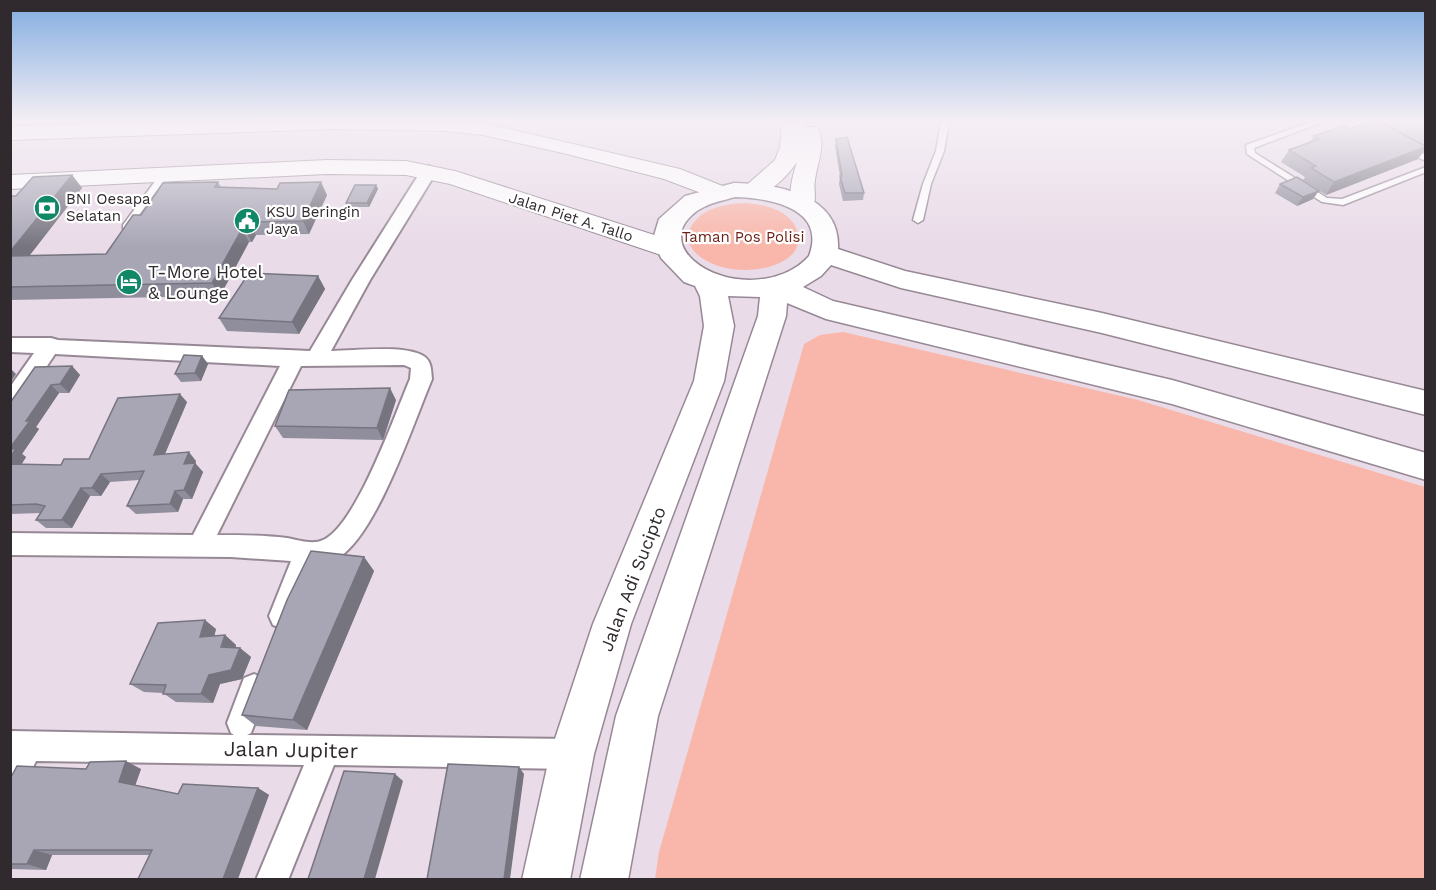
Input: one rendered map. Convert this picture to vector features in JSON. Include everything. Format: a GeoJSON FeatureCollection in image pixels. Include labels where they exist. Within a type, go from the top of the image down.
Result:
{"type":"FeatureCollection","features":[{"type":"Feature","properties":{"kind":"highway"},"geometry":{"type":"LineString","coordinates":[[753,189],[780,194],[803,204],[819,219],[827,236],[824,254],[815,267],[800,278],[778,286],[752,290],[729,288],[706,282],[675,261],[667,248],[667,230],[676,214],[693,201],[717,192],[753,189]]}},
{"type":"Feature","properties":{"kind":"highway"},"geometry":{"type":"LineString","coordinates":[[824,254],[901,279],[1125,329],[1425,403]]}},
{"type":"Feature","properties":{"kind":"highway","name":"Jalan Adi Sucipto"},"geometry":{"type":"LineString","coordinates":[[546,879],[572,754],[612,624],[709,381],[719,326],[714,296],[706,282]]}},
{"type":"Feature","properties":{"kind":"highway"},"geometry":{"type":"LineString","coordinates":[[778,286],[826,309],[1172,392],[1425,467]]}},
{"type":"Feature","properties":{"kind":"highway"},"geometry":{"type":"LineString","coordinates":[[604,879],[637,716],[772,316],[778,286]]}},
{"type":"Feature","properties":{"kind":"main road"},"geometry":{"type":"LineString","coordinates":[[630,164],[672,174],[717,192]]}},
{"type":"Feature","properties":{"kind":"main road"},"geometry":{"type":"LineString","coordinates":[[753,189],[785,164]]}},
{"type":"Feature","properties":{"kind":"main road"},"geometry":{"type":"LineString","coordinates":[[803,204],[802,181],[808,164]]}},
{"type":"Feature","properties":{"kind":"main road","name":"Jalan Piet A. Tallo"},"geometry":{"type":"LineString","coordinates":[[10,182],[327,167],[406,168],[429,171],[667,248]]}},
{"type":"Feature","properties":{"kind":"street"},"geometry":{"type":"LineString","coordinates":[[199,547],[305,359],[361,280],[429,171]]}},
{"type":"Feature","properties":{"kind":"street"},"geometry":{"type":"LineString","coordinates":[[10,345],[51,345],[305,359],[405,358],[417,362],[421,367],[421,379],[371,496],[352,530],[329,551],[307,553],[286,549],[231,546],[102,543],[10,544]]}},
{"type":"Feature","properties":{"kind":"street"},"geometry":{"type":"LineString","coordinates":[[10,404],[51,345]]}},
{"type":"Feature","properties":{"kind":"street"},"geometry":{"type":"LineString","coordinates":[[274,638],[307,553]]}},
{"type":"Feature","properties":{"kind":"street"},"geometry":{"type":"LineString","coordinates":[[241,723],[262,670]]}},
{"type":"Feature","properties":{"kind":"street"},"geometry":{"type":"LineString","coordinates":[[10,781],[19,746]]}},
{"type":"Feature","properties":{"kind":"street","name":"Jalan Jupiter"},"geometry":{"type":"LineString","coordinates":[[19,746],[572,754]]}},
{"type":"Feature","properties":{"kind":"street"},"geometry":{"type":"LineString","coordinates":[[272,879],[325,750]]}},
{"type":"Feature","properties":{"kind":"lane"},"geometry":{"type":"LineString","coordinates":[[918,220],[935,164]]}},
{"type":"Feature","properties":{"kind":"lane"},"geometry":{"type":"LineString","coordinates":[[1266,164],[1325,201],[1335,202],[1343,202],[1425,169]]}},
{"type":"Feature","properties":{"kind":"lane"},"geometry":{"type":"LineString","coordinates":[[118,238],[165,175]]}},
{"type":"Feature","properties":{"kind":"green space","name":"Taman Pos Polisi"},"geometry":{"type":"Polygon","coordinates":[[[745,203],[774,209],[787,216],[796,228],[798,242],[792,254],[780,263],[744,270],[724,268],[707,261],[693,250],[688,234],[700,216],[713,208],[745,203]]]}},
{"type":"Feature","properties":{"kind":"green space"},"geometry":{"type":"Polygon","coordinates":[[[843,332],[1138,400],[1425,487],[1425,879],[655,879],[659,852],[804,344],[820,335],[843,332]]]}},
{"type":"Feature","properties":{"kind":"building"},"geometry":{"type":"Polygon","coordinates":[[[840,164],[855,164],[864,193],[845,193],[840,176],[842,176],[840,164]]]}},
{"type":"Feature","properties":{"kind":"building"},"geometry":{"type":"Polygon","coordinates":[[[1312,164],[1382,164],[1334,182],[1311,168],[1316,166],[1312,164]]]}},
{"type":"Feature","properties":{"kind":"building"},"geometry":{"type":"Polygon","coordinates":[[[72,175],[10,252],[10,196],[16,196],[33,177],[72,175]]]}},
{"type":"Feature","properties":{"kind":"building"},"geometry":{"type":"Polygon","coordinates":[[[1297,177],[1319,191],[1303,197],[1280,184],[1297,177]]]}},
{"type":"Feature","properties":{"kind":"building"},"geometry":{"type":"Polygon","coordinates":[[[218,182],[215,187],[277,189],[280,183],[321,182],[303,221],[249,222],[242,229],[212,283],[10,287],[10,256],[106,254],[133,215],[141,215],[163,183],[218,182]]]}},
{"type":"Feature","properties":{"kind":"building"},"geometry":{"type":"Polygon","coordinates":[[[355,185],[376,185],[367,203],[346,203],[355,185]]]}},
{"type":"Feature","properties":{"kind":"building"},"geometry":{"type":"Polygon","coordinates":[[[249,273],[318,276],[292,322],[219,318],[249,273]]]}},
{"type":"Feature","properties":{"kind":"building"},"geometry":{"type":"Polygon","coordinates":[[[184,355],[202,356],[195,373],[175,374],[184,355]]]}},
{"type":"Feature","properties":{"kind":"building"},"geometry":{"type":"Polygon","coordinates":[[[72,366],[60,384],[51,385],[26,421],[30,421],[10,448],[10,403],[35,367],[72,366]]]}},
{"type":"Feature","properties":{"kind":"building"},"geometry":{"type":"Polygon","coordinates":[[[390,388],[377,428],[275,426],[289,390],[390,388]]]}},
{"type":"Feature","properties":{"kind":"building"},"geometry":{"type":"Polygon","coordinates":[[[180,394],[154,455],[189,452],[184,464],[195,463],[184,490],[175,491],[170,504],[127,506],[144,471],[101,474],[92,488],[81,488],[62,520],[36,520],[45,506],[10,505],[10,464],[61,465],[64,459],[89,459],[118,398],[180,394]]]}},
{"type":"Feature","properties":{"kind":"building"},"geometry":{"type":"Polygon","coordinates":[[[10,449],[16,449],[10,457],[10,449]]]}},
{"type":"Feature","properties":{"kind":"building"},"geometry":{"type":"Polygon","coordinates":[[[311,551],[364,557],[293,720],[242,715],[287,600],[311,551]]]}},
{"type":"Feature","properties":{"kind":"building"},"geometry":{"type":"Polygon","coordinates":[[[205,620],[200,637],[225,635],[221,647],[240,648],[231,670],[209,675],[201,694],[163,694],[166,685],[130,684],[158,623],[205,620]]]}},
{"type":"Feature","properties":{"kind":"building"},"geometry":{"type":"Polygon","coordinates":[[[126,761],[119,782],[178,794],[183,784],[258,788],[223,879],[138,879],[152,850],[34,850],[27,864],[10,864],[10,779],[17,766],[86,769],[90,762],[126,761]]]}},
{"type":"Feature","properties":{"kind":"building"},"geometry":{"type":"Polygon","coordinates":[[[448,764],[519,767],[504,879],[427,879],[448,764]]]}},
{"type":"Feature","properties":{"kind":"building"},"geometry":{"type":"Polygon","coordinates":[[[344,771],[395,774],[364,879],[308,879],[344,771]]]}},
{"type":"Feature","properties":{"kind":"place","name":"BNI Oesapa Selatan"},"geometry":{"type":"Point","coordinates":[47,208]}},
{"type":"Feature","properties":{"kind":"place","name":"KSU Beringin Jaya"},"geometry":{"type":"Point","coordinates":[247,221]}},
{"type":"Feature","properties":{"kind":"place","name":"T-More Hotel & Lounge"},"geometry":{"type":"Point","coordinates":[129,282]}}]}
